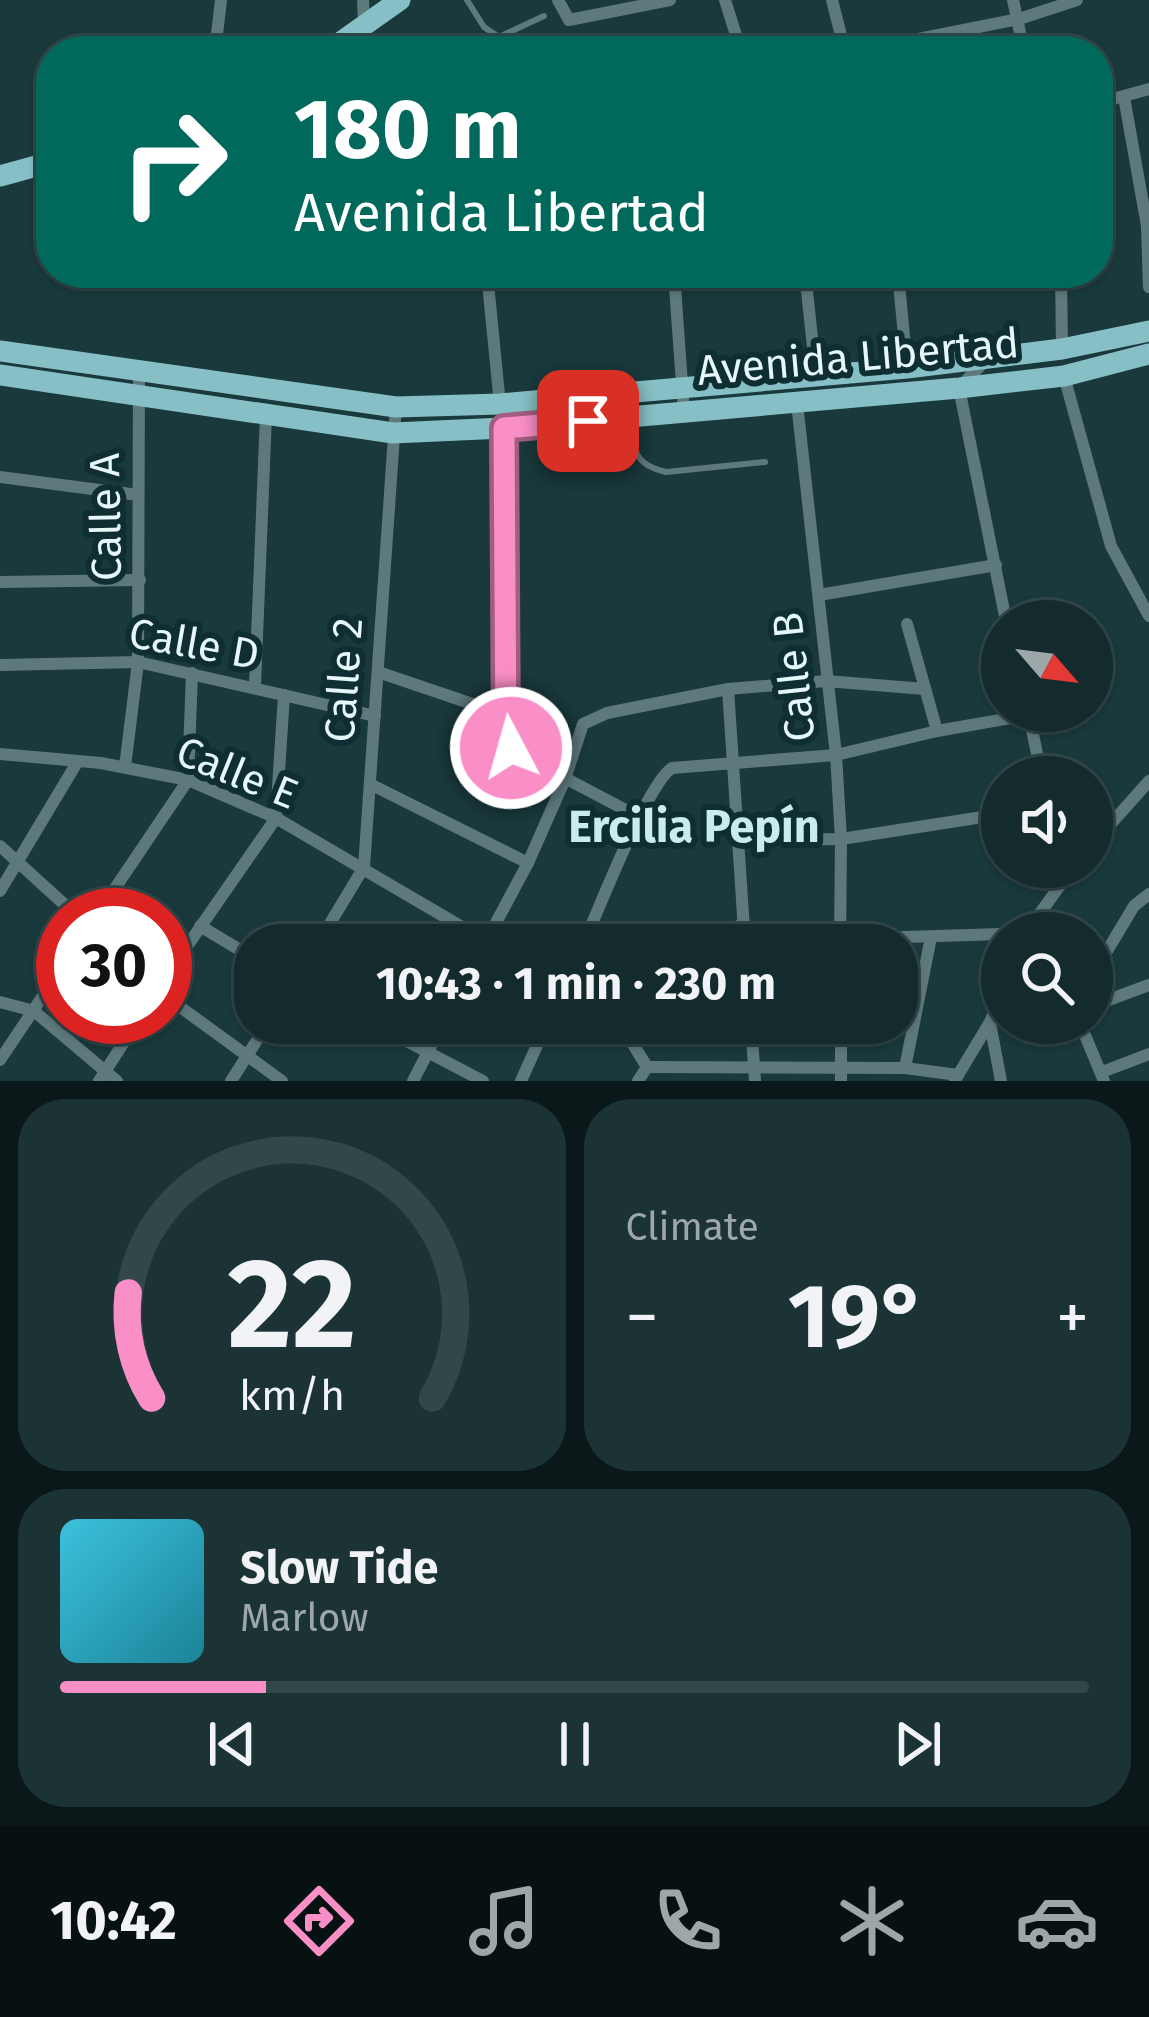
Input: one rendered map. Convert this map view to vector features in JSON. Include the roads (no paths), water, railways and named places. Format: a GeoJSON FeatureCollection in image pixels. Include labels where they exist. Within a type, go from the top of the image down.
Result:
{"type":"FeatureCollection","features":[{"type":"Feature","properties":{"kind":"main road"},"geometry":{"type":"LineString","coordinates":[[350,36],[400,0]]}},
{"type":"Feature","properties":{"kind":"main road"},"geometry":{"type":"LineString","coordinates":[[0,176],[36,166]]}},
{"type":"Feature","properties":{"kind":"main road","name":"Avenida Libertad"},"geometry":{"type":"LineString","coordinates":[[0,351],[396,407],[500,404],[907,368],[1062,350],[1149,331]]}},
{"type":"Feature","properties":{"kind":"main road","name":"Avenida Libertad"},"geometry":{"type":"LineString","coordinates":[[0,375],[393,433],[504,428],[959,388],[1064,376],[1149,354]]}},
{"type":"Feature","properties":{"kind":"street"},"geometry":{"type":"LineString","coordinates":[[217,36],[221,0]]}},
{"type":"Feature","properties":{"kind":"street"},"geometry":{"type":"LineString","coordinates":[[363,0],[364,26]]}},
{"type":"Feature","properties":{"kind":"street"},"geometry":{"type":"LineString","coordinates":[[558,0],[566,17],[575,20],[670,0]]}},
{"type":"Feature","properties":{"kind":"street"},"geometry":{"type":"LineString","coordinates":[[725,0],[736,36]]}},
{"type":"Feature","properties":{"kind":"street"},"geometry":{"type":"LineString","coordinates":[[832,0],[841,36]]}},
{"type":"Feature","properties":{"kind":"street"},"geometry":{"type":"LineString","coordinates":[[1013,0],[1021,36]]}},
{"type":"Feature","properties":{"kind":"street"},"geometry":{"type":"LineString","coordinates":[[935,36],[1018,19],[1077,0]]}},
{"type":"Feature","properties":{"kind":"street"},"geometry":{"type":"LineString","coordinates":[[1113,100],[1149,89]]}},
{"type":"Feature","properties":{"kind":"street"},"geometry":{"type":"LineString","coordinates":[[1124,97],[1148,226],[1149,287]]}},
{"type":"Feature","properties":{"kind":"street"},"geometry":{"type":"LineString","coordinates":[[488,288],[504,428],[506,738],[511,748],[641,818]]}},
{"type":"Feature","properties":{"kind":"street"},"geometry":{"type":"LineString","coordinates":[[675,288],[684,412]]}},
{"type":"Feature","properties":{"kind":"street"},"geometry":{"type":"LineString","coordinates":[[807,288],[817,375]]}},
{"type":"Feature","properties":{"kind":"street"},"geometry":{"type":"LineString","coordinates":[[899,288],[907,368]]}},
{"type":"Feature","properties":{"kind":"street"},"geometry":{"type":"LineString","coordinates":[[1061,288],[1062,350]]}},
{"type":"Feature","properties":{"kind":"street"},"geometry":{"type":"LineString","coordinates":[[992,358],[973,369],[959,388],[1002,600]]}},
{"type":"Feature","properties":{"kind":"street","name":"Calle A"},"geometry":{"type":"LineString","coordinates":[[125,767],[138,662],[139,372]]}},
{"type":"Feature","properties":{"kind":"street"},"geometry":{"type":"LineString","coordinates":[[1064,376],[1111,546],[1149,616]]}},
{"type":"Feature","properties":{"kind":"street"},"geometry":{"type":"LineString","coordinates":[[252,387],[258,414],[255,686]]}},
{"type":"Feature","properties":{"kind":"street","name":"Calle B"},"geometry":{"type":"LineString","coordinates":[[797,403],[836,755],[840,924]]}},
{"type":"Feature","properties":{"kind":"street","name":"Calle 2"},"geometry":{"type":"LineString","coordinates":[[330,924],[362,872],[396,407]]}},
{"type":"Feature","properties":{"kind":"street"},"geometry":{"type":"LineString","coordinates":[[0,477],[138,494]]}},
{"type":"Feature","properties":{"kind":"street"},"geometry":{"type":"LineString","coordinates":[[819,595],[996,565]]}},
{"type":"Feature","properties":{"kind":"street"},"geometry":{"type":"LineString","coordinates":[[0,582],[140,580]]}},
{"type":"Feature","properties":{"kind":"street"},"geometry":{"type":"LineString","coordinates":[[907,624],[937,731]]}},
{"type":"Feature","properties":{"kind":"street","name":"Calle D"},"geometry":{"type":"LineString","coordinates":[[0,664],[138,662],[375,716]]}},
{"type":"Feature","properties":{"kind":"street"},"geometry":{"type":"LineString","coordinates":[[378,671],[506,715]]}},
{"type":"Feature","properties":{"kind":"street"},"geometry":{"type":"LineString","coordinates":[[115,888],[188,779],[192,673]]}},
{"type":"Feature","properties":{"kind":"street"},"geometry":{"type":"LineString","coordinates":[[497,924],[565,779],[584,724],[593,718],[728,689],[826,681],[925,689]]}},
{"type":"Feature","properties":{"kind":"street"},"geometry":{"type":"LineString","coordinates":[[728,689],[744,923]]}},
{"type":"Feature","properties":{"kind":"street"},"geometry":{"type":"LineString","coordinates":[[192,938],[276,818],[284,694]]}},
{"type":"Feature","properties":{"kind":"street"},"geometry":{"type":"LineString","coordinates":[[593,924],[641,818],[664,773],[672,768],[836,755],[981,722]]}},
{"type":"Feature","properties":{"kind":"street","name":"Calle E"},"geometry":{"type":"LineString","coordinates":[[0,754],[78,760],[188,779],[276,818],[452,924]]}},
{"type":"Feature","properties":{"kind":"street"},"geometry":{"type":"LineString","coordinates":[[0,891],[78,760]]}},
{"type":"Feature","properties":{"kind":"street"},"geometry":{"type":"LineString","coordinates":[[1113,822],[1149,782]]}},
{"type":"Feature","properties":{"kind":"street"},"geometry":{"type":"LineString","coordinates":[[370,784],[528,863]]}},
{"type":"Feature","properties":{"kind":"street"},"geometry":{"type":"LineString","coordinates":[[738,841],[841,839],[981,817]]}},
{"type":"Feature","properties":{"kind":"street"},"geometry":{"type":"LineString","coordinates":[[0,846],[48,888]]}},
{"type":"Feature","properties":{"kind":"street"},"geometry":{"type":"LineString","coordinates":[[1113,941],[1134,906],[1146,897],[1149,918]]}},
{"type":"Feature","properties":{"kind":"street"},"geometry":{"type":"LineString","coordinates":[[200,926],[234,946]]}},
{"type":"Feature","properties":{"kind":"street"},"geometry":{"type":"LineString","coordinates":[[918,938],[981,935]]}},
{"type":"Feature","properties":{"kind":"street"},"geometry":{"type":"LineString","coordinates":[[905,1068],[931,937]]}},
{"type":"Feature","properties":{"kind":"street"},"geometry":{"type":"LineString","coordinates":[[1113,998],[1149,985]]}},
{"type":"Feature","properties":{"kind":"street"},"geometry":{"type":"LineString","coordinates":[[0,1002],[34,1011],[107,1078],[125,1044]]}},
{"type":"Feature","properties":{"kind":"street"},"geometry":{"type":"LineString","coordinates":[[0,1060],[36,1008]]}},
{"type":"Feature","properties":{"kind":"street"},"geometry":{"type":"LineString","coordinates":[[192,1017],[282,1081]]}},
{"type":"Feature","properties":{"kind":"street"},"geometry":{"type":"LineString","coordinates":[[647,1067],[842,1075],[905,1068],[957,1078],[981,1037]]}},
{"type":"Feature","properties":{"kind":"street"},"geometry":{"type":"LineString","coordinates":[[231,1081],[254,1044]]}},
{"type":"Feature","properties":{"kind":"street"},"geometry":{"type":"LineString","coordinates":[[413,1044],[483,1081]]}},
{"type":"Feature","properties":{"kind":"street"},"geometry":{"type":"LineString","coordinates":[[413,1081],[432,1044]]}},
{"type":"Feature","properties":{"kind":"street"},"geometry":{"type":"LineString","coordinates":[[520,1081],[537,1044]]}},
{"type":"Feature","properties":{"kind":"street"},"geometry":{"type":"LineString","coordinates":[[633,1044],[647,1067]]}},
{"type":"Feature","properties":{"kind":"street"},"geometry":{"type":"LineString","coordinates":[[752,1044],[754,1074]]}},
{"type":"Feature","properties":{"kind":"street"},"geometry":{"type":"LineString","coordinates":[[841,1044],[842,1075]]}},
{"type":"Feature","properties":{"kind":"street"},"geometry":{"type":"LineString","coordinates":[[994,1044],[1001,1081]]}},
{"type":"Feature","properties":{"kind":"street"},"geometry":{"type":"LineString","coordinates":[[1089,1044],[1103,1077],[1149,1054]]}},
{"type":"Feature","properties":{"kind":"street"},"geometry":{"type":"LineString","coordinates":[[638,1081],[647,1067]]}},
{"type":"Feature","properties":{"kind":"lane"},"geometry":{"type":"LineString","coordinates":[[467,0],[495,36]]}},
{"type":"Feature","properties":{"kind":"lane"},"geometry":{"type":"LineString","coordinates":[[501,36],[544,16]]}},
{"type":"Feature","properties":{"kind":"lane"},"geometry":{"type":"LineString","coordinates":[[630,417],[632,447],[638,460],[650,468],[667,472],[765,462]]}},
{"type":"Feature","properties":{"kind":"district","name":"Ercilia Pepín"},"geometry":{"type":"Point","coordinates":[694,827]}}]}
